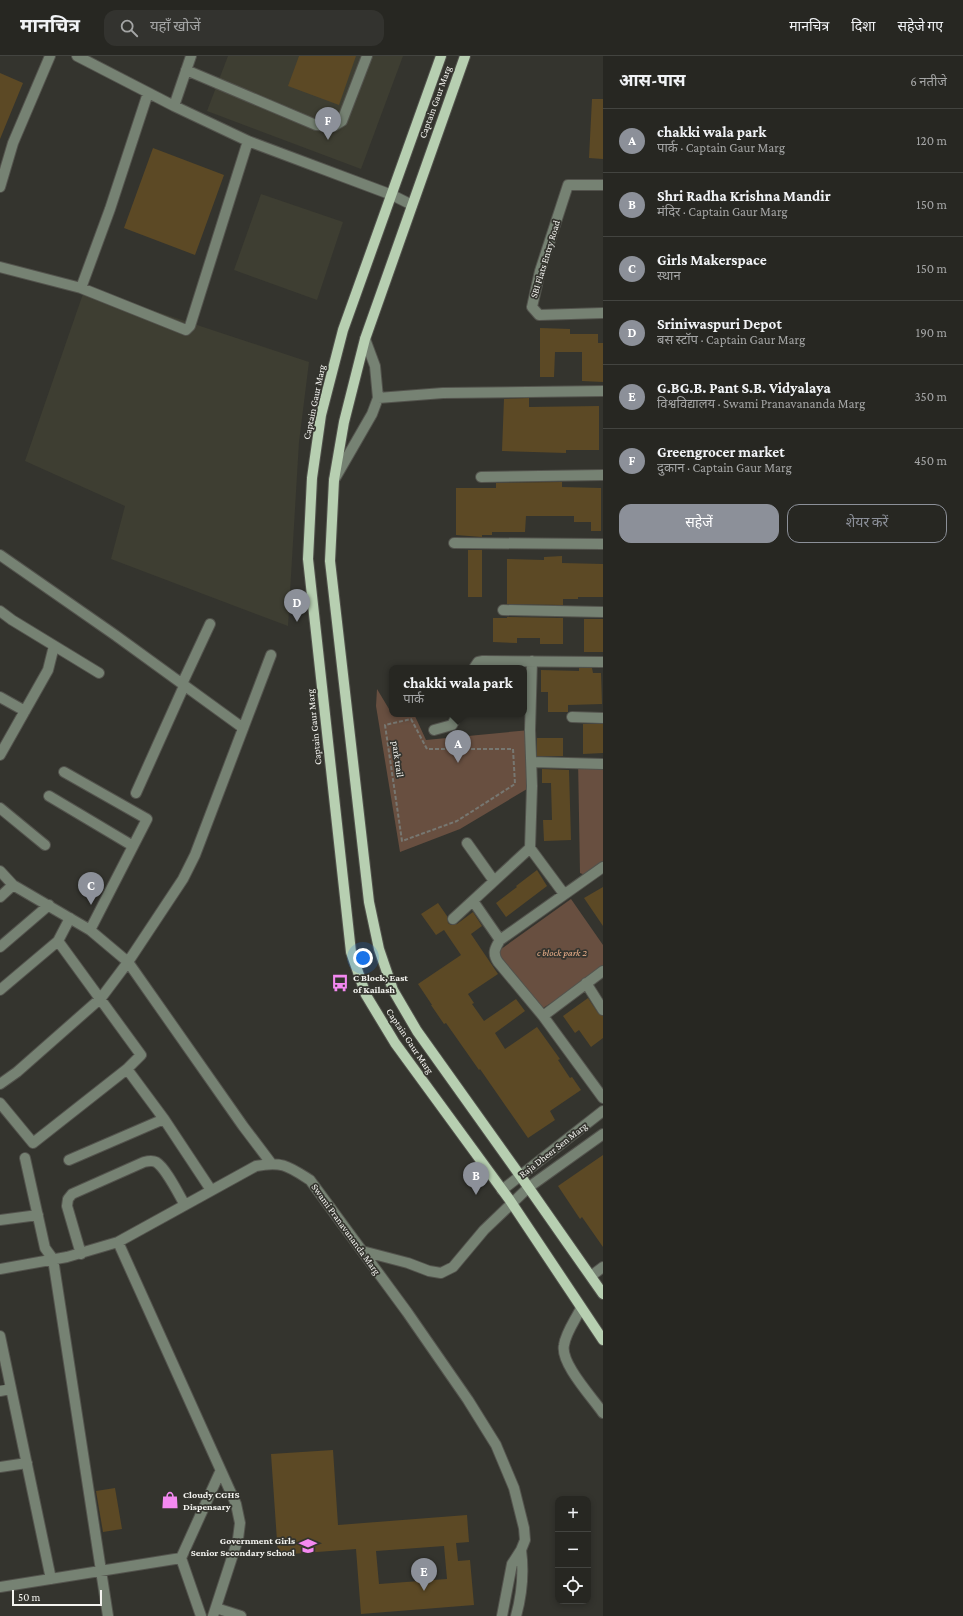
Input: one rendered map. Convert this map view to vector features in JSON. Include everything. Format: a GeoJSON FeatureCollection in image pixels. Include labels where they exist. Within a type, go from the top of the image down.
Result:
{"type":"FeatureCollection","features":[{"type":"Feature","properties":{"kind":"main road","name":"Captain Gaur Marg"},"geometry":{"type":"LineString","coordinates":[[441,56],[343,330],[321,415],[312,478],[308,559],[351,952],[366,994],[395,1043],[502,1190],[603,1340]]}},
{"type":"Feature","properties":{"kind":"main road","name":"Captain Gaur Marg"},"geometry":{"type":"LineString","coordinates":[[464,56],[365,339],[344,422],[334,480],[330,561],[369,902],[379,949],[393,990],[417,1031],[529,1187],[603,1294]]}},
{"type":"Feature","properties":{"kind":"street"},"geometry":{"type":"LineString","coordinates":[[0,186],[13,143],[50,56]]}},
{"type":"Feature","properties":{"kind":"street"},"geometry":{"type":"LineString","coordinates":[[77,56],[174,106],[248,141],[392,195],[412,205]]}},
{"type":"Feature","properties":{"kind":"street"},"geometry":{"type":"LineString","coordinates":[[174,106],[191,56]]}},
{"type":"Feature","properties":{"kind":"street"},"geometry":{"type":"LineString","coordinates":[[186,70],[316,124],[334,126],[342,120],[367,56]]}},
{"type":"Feature","properties":{"kind":"street"},"geometry":{"type":"LineString","coordinates":[[81,288],[110,209],[148,93]]}},
{"type":"Feature","properties":{"kind":"street"},"geometry":{"type":"LineString","coordinates":[[0,267],[81,288],[186,330],[189,328],[248,141]]}},
{"type":"Feature","properties":{"kind":"street","name":"SBI Flats Entry Road"},"geometry":{"type":"LineString","coordinates":[[603,185],[568,185],[540,271],[532,307],[539,315],[603,313]]}},
{"type":"Feature","properties":{"kind":"street"},"geometry":{"type":"LineString","coordinates":[[334,480],[372,414],[378,398],[375,366],[365,339]]}},
{"type":"Feature","properties":{"kind":"street"},"geometry":{"type":"LineString","coordinates":[[378,398],[443,393],[603,391]]}},
{"type":"Feature","properties":{"kind":"street"},"geometry":{"type":"LineString","coordinates":[[481,477],[603,475]]}},
{"type":"Feature","properties":{"kind":"street"},"geometry":{"type":"LineString","coordinates":[[454,543],[603,544]]}},
{"type":"Feature","properties":{"kind":"street"},"geometry":{"type":"LineString","coordinates":[[0,555],[115,635],[243,728]]}},
{"type":"Feature","properties":{"kind":"street"},"geometry":{"type":"LineString","coordinates":[[502,610],[603,612]]}},
{"type":"Feature","properties":{"kind":"street"},"geometry":{"type":"LineString","coordinates":[[0,611],[99,673]]}},
{"type":"Feature","properties":{"kind":"street"},"geometry":{"type":"LineString","coordinates":[[136,793],[210,624]]}},
{"type":"Feature","properties":{"kind":"street"},"geometry":{"type":"LineString","coordinates":[[0,755],[3,743],[25,710],[48,670],[54,646]]}},
{"type":"Feature","properties":{"kind":"street"},"geometry":{"type":"LineString","coordinates":[[0,1084],[17,1072],[101,998],[128,962],[183,879],[195,855],[271,655]]}},
{"type":"Feature","properties":{"kind":"street"},"geometry":{"type":"LineString","coordinates":[[476,665],[478,662],[483,660],[603,662]]}},
{"type":"Feature","properties":{"kind":"street"},"geometry":{"type":"LineString","coordinates":[[532,661],[527,705],[532,762],[530,848],[564,894]]}},
{"type":"Feature","properties":{"kind":"street"},"geometry":{"type":"LineString","coordinates":[[0,697],[25,710]]}},
{"type":"Feature","properties":{"kind":"street"},"geometry":{"type":"LineString","coordinates":[[434,730],[452,725],[456,717]]}},
{"type":"Feature","properties":{"kind":"street"},"geometry":{"type":"LineString","coordinates":[[572,717],[603,718]]}},
{"type":"Feature","properties":{"kind":"street"},"geometry":{"type":"LineString","coordinates":[[532,762],[603,764]]}},
{"type":"Feature","properties":{"kind":"street"},"geometry":{"type":"LineString","coordinates":[[64,772],[147,819],[90,930]]}},
{"type":"Feature","properties":{"kind":"street"},"geometry":{"type":"LineString","coordinates":[[49,796],[133,846]]}},
{"type":"Feature","properties":{"kind":"street"},"geometry":{"type":"LineString","coordinates":[[0,808],[45,845]]}},
{"type":"Feature","properties":{"kind":"street"},"geometry":{"type":"LineString","coordinates":[[467,843],[494,881]]}},
{"type":"Feature","properties":{"kind":"street"},"geometry":{"type":"LineString","coordinates":[[453,919],[530,848]]}},
{"type":"Feature","properties":{"kind":"street"},"geometry":{"type":"LineString","coordinates":[[603,867],[500,940],[495,948],[494,956],[543,1016],[603,1098]]}},
{"type":"Feature","properties":{"kind":"street"},"geometry":{"type":"LineString","coordinates":[[0,871],[13,885],[90,930],[128,962],[242,1126],[271,1163],[256,1166],[118,1242],[80,1254],[0,1269]]}},
{"type":"Feature","properties":{"kind":"street"},"geometry":{"type":"LineString","coordinates":[[0,897],[13,885]]}},
{"type":"Feature","properties":{"kind":"street"},"geometry":{"type":"LineString","coordinates":[[473,901],[500,940]]}},
{"type":"Feature","properties":{"kind":"street"},"geometry":{"type":"LineString","coordinates":[[0,947],[48,905]]}},
{"type":"Feature","properties":{"kind":"street"},"geometry":{"type":"LineString","coordinates":[[0,990],[58,941],[70,918]]}},
{"type":"Feature","properties":{"kind":"street"},"geometry":{"type":"LineString","coordinates":[[0,1103],[33,1144],[127,1069],[141,1055],[101,998],[58,941]]}},
{"type":"Feature","properties":{"kind":"street"},"geometry":{"type":"LineString","coordinates":[[543,1016],[603,971]]}},
{"type":"Feature","properties":{"kind":"street"},"geometry":{"type":"LineString","coordinates":[[586,983],[603,1010]]}},
{"type":"Feature","properties":{"kind":"street"},"geometry":{"type":"LineString","coordinates":[[127,1069],[164,1119],[212,1190]]}},
{"type":"Feature","properties":{"kind":"street","name":"Raja Dheer Sen Marg"},"geometry":{"type":"LineString","coordinates":[[502,1190],[603,1111]]}},
{"type":"Feature","properties":{"kind":"street"},"geometry":{"type":"LineString","coordinates":[[69,1160],[164,1119]]}},
{"type":"Feature","properties":{"kind":"street","name":"Raja Dheer Sen Marg"},"geometry":{"type":"LineString","coordinates":[[362,1252],[408,1262],[429,1271],[441,1273],[453,1267],[484,1230],[529,1187],[603,1134]]}},
{"type":"Feature","properties":{"kind":"street"},"geometry":{"type":"LineString","coordinates":[[25,1158],[45,1248],[53,1259],[108,1616]]}},
{"type":"Feature","properties":{"kind":"street"},"geometry":{"type":"LineString","coordinates":[[80,1254],[67,1206],[68,1199],[72,1194],[144,1162],[155,1161],[162,1168],[185,1206]]}},
{"type":"Feature","properties":{"kind":"street","name":"Swami Pranavananda Marg"},"geometry":{"type":"LineString","coordinates":[[271,1163],[288,1167],[310,1180],[464,1394],[496,1445],[514,1488],[524,1528],[525,1540],[521,1550],[512,1564],[502,1616]]}},
{"type":"Feature","properties":{"kind":"street"},"geometry":{"type":"LineString","coordinates":[[0,1220],[38,1215]]}},
{"type":"Feature","properties":{"kind":"street"},"geometry":{"type":"LineString","coordinates":[[118,1242],[220,1472],[236,1504],[240,1523],[238,1539],[214,1612],[240,1616]]}},
{"type":"Feature","properties":{"kind":"street"},"geometry":{"type":"LineString","coordinates":[[591,1276],[603,1267]]}},
{"type":"Feature","properties":{"kind":"street"},"geometry":{"type":"LineString","coordinates":[[581,1308],[564,1343],[563,1353],[566,1364],[603,1413]]}},
{"type":"Feature","properties":{"kind":"street"},"geometry":{"type":"LineString","coordinates":[[0,1336],[5,1390],[26,1463],[51,1579]]}},
{"type":"Feature","properties":{"kind":"street"},"geometry":{"type":"LineString","coordinates":[[0,1468],[26,1463]]}},
{"type":"Feature","properties":{"kind":"street"},"geometry":{"type":"LineString","coordinates":[[201,1616],[181,1558],[220,1472]]}},
{"type":"Feature","properties":{"kind":"street","name":"Swami Pranavananda Marg"},"geometry":{"type":"LineString","coordinates":[[516,1616],[523,1582],[524,1568],[521,1550]]}},
{"type":"Feature","properties":{"kind":"street"},"geometry":{"type":"LineString","coordinates":[[0,1587],[181,1558]]}},
{"type":"Feature","properties":{"kind":"path","name":"park trail"},"geometry":{"type":"LineString","coordinates":[[411,720],[427,749],[513,749],[515,784],[457,821],[412,837],[402,841],[385,725],[411,720]]}},
{"type":"Feature","properties":{"kind":"shaded area"},"geometry":{"type":"Polygon","coordinates":[[[228,56],[403,56],[361,169],[207,111],[228,56]]]}},
{"type":"Feature","properties":{"kind":"shaded area"},"geometry":{"type":"Polygon","coordinates":[[[261,194],[343,222],[317,300],[234,270],[261,194]]]}},
{"type":"Feature","properties":{"kind":"shaded area"},"geometry":{"type":"Polygon","coordinates":[[[85,288],[309,362],[299,442],[288,626],[111,559],[125,506],[25,461],[85,288]]]}},
{"type":"Feature","properties":{"kind":"green space"},"geometry":{"type":"Polygon","coordinates":[[[377,689],[389,709],[389,717],[415,717],[426,740],[530,730],[532,786],[460,829],[400,852],[376,706],[377,689]]]}},
{"type":"Feature","properties":{"kind":"green space"},"geometry":{"type":"Polygon","coordinates":[[[578,758],[603,758],[603,871],[592,878],[580,873],[578,758]]]}},
{"type":"Feature","properties":{"kind":"green space","name":"c block park 2"},"geometry":{"type":"Polygon","coordinates":[[[571,899],[603,945],[603,970],[543,1008],[497,952],[571,899]]]}},
{"type":"Feature","properties":{"kind":"building"},"geometry":{"type":"Polygon","coordinates":[[[299,56],[356,56],[339,105],[288,86],[299,56]]]}},
{"type":"Feature","properties":{"kind":"building"},"geometry":{"type":"Polygon","coordinates":[[[0,73],[23,83],[0,139],[0,73]]]}},
{"type":"Feature","properties":{"kind":"building"},"geometry":{"type":"Polygon","coordinates":[[[592,99],[603,99],[603,159],[589,158],[592,99]]]}},
{"type":"Feature","properties":{"kind":"building"},"geometry":{"type":"Polygon","coordinates":[[[153,148],[224,175],[195,255],[124,228],[153,148]]]}},
{"type":"Feature","properties":{"kind":"building"},"geometry":{"type":"Polygon","coordinates":[[[540,328],[570,329],[570,334],[598,334],[598,343],[603,343],[603,382],[582,381],[582,352],[555,352],[554,377],[540,377],[540,328]]]}},
{"type":"Feature","properties":{"kind":"building"},"geometry":{"type":"Polygon","coordinates":[[[529,398],[529,407],[599,406],[599,450],[566,450],[566,453],[502,451],[504,399],[529,398]]]}},
{"type":"Feature","properties":{"kind":"building"},"geometry":{"type":"Polygon","coordinates":[[[562,482],[562,487],[601,488],[601,531],[591,531],[591,522],[574,522],[574,516],[526,516],[525,532],[492,532],[492,535],[482,535],[482,537],[456,535],[456,488],[496,488],[496,483],[562,482]]]}},
{"type":"Feature","properties":{"kind":"building"},"geometry":{"type":"Polygon","coordinates":[[[468,550],[482,550],[482,597],[468,597],[468,550]]]}},
{"type":"Feature","properties":{"kind":"building"},"geometry":{"type":"Polygon","coordinates":[[[562,556],[562,563],[603,564],[603,597],[578,597],[578,599],[563,599],[563,605],[507,604],[507,559],[544,560],[544,557],[562,556]]]}},
{"type":"Feature","properties":{"kind":"building"},"geometry":{"type":"Polygon","coordinates":[[[493,618],[563,618],[563,644],[540,644],[540,638],[517,638],[517,643],[493,642],[493,618]]]}},
{"type":"Feature","properties":{"kind":"building"},"geometry":{"type":"Polygon","coordinates":[[[584,619],[603,619],[603,652],[584,652],[584,619]]]}},
{"type":"Feature","properties":{"kind":"building"},"geometry":{"type":"Polygon","coordinates":[[[579,668],[592,668],[593,673],[601,673],[602,704],[568,705],[568,712],[548,712],[548,692],[541,692],[541,670],[579,671],[579,668]]]}},
{"type":"Feature","properties":{"kind":"building"},"geometry":{"type":"Polygon","coordinates":[[[583,724],[603,724],[603,753],[583,754],[583,724]]]}},
{"type":"Feature","properties":{"kind":"building"},"geometry":{"type":"Polygon","coordinates":[[[537,738],[563,738],[563,756],[537,756],[537,738]]]}},
{"type":"Feature","properties":{"kind":"building"},"geometry":{"type":"Polygon","coordinates":[[[542,769],[569,770],[571,840],[544,841],[543,820],[552,820],[551,783],[542,783],[542,769]]]}},
{"type":"Feature","properties":{"kind":"building"},"geometry":{"type":"Polygon","coordinates":[[[537,870],[547,886],[506,917],[496,903],[537,870]]]}},
{"type":"Feature","properties":{"kind":"building"},"geometry":{"type":"Polygon","coordinates":[[[603,887],[603,926],[584,898],[603,887]]]}},
{"type":"Feature","properties":{"kind":"building"},"geometry":{"type":"Polygon","coordinates":[[[438,903],[447,916],[448,923],[451,925],[457,924],[473,912],[482,926],[471,934],[498,974],[468,994],[474,1003],[472,1004],[484,1021],[516,999],[525,1011],[495,1033],[505,1049],[537,1027],[560,1059],[558,1060],[570,1078],[572,1077],[581,1090],[550,1111],[555,1120],[528,1138],[480,1069],[479,1070],[446,1023],[444,1024],[418,984],[461,955],[444,930],[436,935],[421,914],[438,903]]]}},
{"type":"Feature","properties":{"kind":"building"},"geometry":{"type":"Polygon","coordinates":[[[588,998],[598,1013],[603,1016],[603,1038],[591,1047],[579,1030],[575,1033],[563,1016],[588,998]]]}},
{"type":"Feature","properties":{"kind":"building"},"geometry":{"type":"Polygon","coordinates":[[[603,1155],[603,1247],[582,1217],[580,1219],[558,1186],[603,1155]]]}},
{"type":"Feature","properties":{"kind":"building"},"geometry":{"type":"Polygon","coordinates":[[[333,1450],[338,1525],[467,1515],[469,1542],[456,1543],[458,1561],[470,1560],[474,1605],[361,1614],[356,1549],[278,1555],[271,1454],[333,1450]],[[444,1546],[376,1551],[379,1584],[447,1579],[444,1546]]]}},
{"type":"Feature","properties":{"kind":"building"},"geometry":{"type":"Polygon","coordinates":[[[115,1488],[122,1529],[103,1532],[96,1491],[115,1488]]]}},
{"type":"Feature","properties":{"kind":"place","name":"Greengrocer market"},"geometry":{"type":"Point","coordinates":[328,140]}},
{"type":"Feature","properties":{"kind":"place","name":"Sriniwaspuri Depot"},"geometry":{"type":"Point","coordinates":[297,622]}},
{"type":"Feature","properties":{"kind":"place","name":"chakki wala park"},"geometry":{"type":"Point","coordinates":[458,763]}},
{"type":"Feature","properties":{"kind":"place","name":"Girls Makerspace"},"geometry":{"type":"Point","coordinates":[91,905]}},
{"type":"Feature","properties":{"kind":"place","name":"C Block, East of Kailash"},"geometry":{"type":"Point","coordinates":[340,983]}},
{"type":"Feature","properties":{"kind":"place","name":"Shri Radha Krishna Mandir"},"geometry":{"type":"Point","coordinates":[476,1195]}},
{"type":"Feature","properties":{"kind":"place","name":"Cloudy CGHS Dispensary"},"geometry":{"type":"Point","coordinates":[170,1500]}},
{"type":"Feature","properties":{"kind":"place","name":"Government Girls Senior Secondary School"},"geometry":{"type":"Point","coordinates":[308,1546]}},
{"type":"Feature","properties":{"kind":"place","name":"G.BG.B. Pant S.B. Vidyalaya"},"geometry":{"type":"Point","coordinates":[424,1591]}}]}
